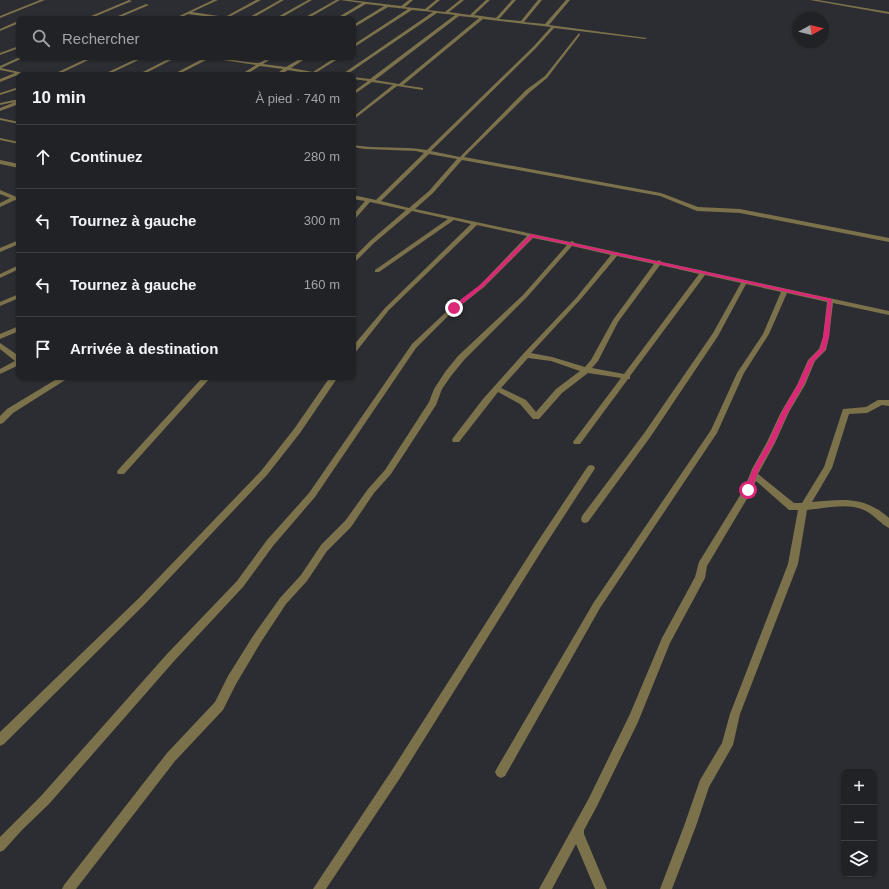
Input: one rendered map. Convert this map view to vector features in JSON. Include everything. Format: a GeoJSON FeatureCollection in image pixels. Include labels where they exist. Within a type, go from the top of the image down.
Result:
{"type":"FeatureCollection","features":[{"type":"Feature","properties":{"kind":"street"},"geometry":{"type":"LineString","coordinates":[[0,17],[43,0]]}},
{"type":"Feature","properties":{"kind":"street"},"geometry":{"type":"LineString","coordinates":[[182,16],[216,0]]}},
{"type":"Feature","properties":{"kind":"street"},"geometry":{"type":"LineString","coordinates":[[228,16],[258,0]]}},
{"type":"Feature","properties":{"kind":"street"},"geometry":{"type":"LineString","coordinates":[[253,16],[282,0]]}},
{"type":"Feature","properties":{"kind":"street"},"geometry":{"type":"LineString","coordinates":[[281,16],[310,0]]}},
{"type":"Feature","properties":{"kind":"street"},"geometry":{"type":"LineString","coordinates":[[309,16],[338,0]]}},
{"type":"Feature","properties":{"kind":"street"},"geometry":{"type":"LineString","coordinates":[[342,0],[645,38]]}},
{"type":"Feature","properties":{"kind":"street"},"geometry":{"type":"LineString","coordinates":[[376,4],[383,0]]}},
{"type":"Feature","properties":{"kind":"street"},"geometry":{"type":"LineString","coordinates":[[401,8],[411,0]]}},
{"type":"Feature","properties":{"kind":"street"},"geometry":{"type":"LineString","coordinates":[[425,11],[438,0]]}},
{"type":"Feature","properties":{"kind":"street"},"geometry":{"type":"LineString","coordinates":[[446,13],[462,0]]}},
{"type":"Feature","properties":{"kind":"street"},"geometry":{"type":"LineString","coordinates":[[471,16],[488,0]]}},
{"type":"Feature","properties":{"kind":"street"},"geometry":{"type":"LineString","coordinates":[[497,19],[514,0]]}},
{"type":"Feature","properties":{"kind":"street"},"geometry":{"type":"LineString","coordinates":[[522,22],[540,0]]}},
{"type":"Feature","properties":{"kind":"street"},"geometry":{"type":"LineString","coordinates":[[546,26],[568,0]]}},
{"type":"Feature","properties":{"kind":"street"},"geometry":{"type":"LineString","coordinates":[[812,0],[889,13]]}},
{"type":"Feature","properties":{"kind":"street"},"geometry":{"type":"LineString","coordinates":[[93,16],[130,1]]}},
{"type":"Feature","properties":{"kind":"street"},"geometry":{"type":"LineString","coordinates":[[343,16],[365,3]]}},
{"type":"Feature","properties":{"kind":"street"},"geometry":{"type":"LineString","coordinates":[[120,16],[147,5]]}},
{"type":"Feature","properties":{"kind":"street"},"geometry":{"type":"LineString","coordinates":[[356,25],[387,6]]}},
{"type":"Feature","properties":{"kind":"street"},"geometry":{"type":"LineString","coordinates":[[356,46],[411,9]]}},
{"type":"Feature","properties":{"kind":"street"},"geometry":{"type":"LineString","coordinates":[[347,72],[436,12]]}},
{"type":"Feature","properties":{"kind":"street"},"geometry":{"type":"LineString","coordinates":[[188,13],[210,16]]}},
{"type":"Feature","properties":{"kind":"street"},"geometry":{"type":"LineString","coordinates":[[356,92],[458,15]]}},
{"type":"Feature","properties":{"kind":"street"},"geometry":{"type":"LineString","coordinates":[[356,117],[399,85],[482,18]]}},
{"type":"Feature","properties":{"kind":"street"},"geometry":{"type":"LineString","coordinates":[[0,30],[16,23]]}},
{"type":"Feature","properties":{"kind":"street"},"geometry":{"type":"LineString","coordinates":[[377,202],[535,47],[553,27]]}},
{"type":"Feature","properties":{"kind":"street"},"geometry":{"type":"LineString","coordinates":[[356,258],[409,209],[431,192],[461,158],[528,91],[546,77],[579,34]]}},
{"type":"Feature","properties":{"kind":"street"},"geometry":{"type":"LineString","coordinates":[[0,54],[16,48]]}},
{"type":"Feature","properties":{"kind":"street"},"geometry":{"type":"LineString","coordinates":[[4,60],[11,62]]}},
{"type":"Feature","properties":{"kind":"street"},"geometry":{"type":"LineString","coordinates":[[0,68],[16,60]]}},
{"type":"Feature","properties":{"kind":"street"},"geometry":{"type":"LineString","coordinates":[[60,72],[86,60]]}},
{"type":"Feature","properties":{"kind":"street"},"geometry":{"type":"LineString","coordinates":[[110,72],[136,60]]}},
{"type":"Feature","properties":{"kind":"street"},"geometry":{"type":"LineString","coordinates":[[145,72],[169,60]]}},
{"type":"Feature","properties":{"kind":"street"},"geometry":{"type":"LineString","coordinates":[[180,72],[203,60]]}},
{"type":"Feature","properties":{"kind":"street"},"geometry":{"type":"LineString","coordinates":[[231,60],[308,72]]}},
{"type":"Feature","properties":{"kind":"street"},"geometry":{"type":"LineString","coordinates":[[247,72],[267,60]]}},
{"type":"Feature","properties":{"kind":"street"},"geometry":{"type":"LineString","coordinates":[[282,72],[301,60]]}},
{"type":"Feature","properties":{"kind":"street"},"geometry":{"type":"LineString","coordinates":[[315,72],[334,60]]}},
{"type":"Feature","properties":{"kind":"street"},"geometry":{"type":"LineString","coordinates":[[0,68],[16,72]]}},
{"type":"Feature","properties":{"kind":"street"},"geometry":{"type":"LineString","coordinates":[[0,81],[16,75]]}},
{"type":"Feature","properties":{"kind":"street"},"geometry":{"type":"LineString","coordinates":[[356,78],[421,89]]}},
{"type":"Feature","properties":{"kind":"street"},"geometry":{"type":"LineString","coordinates":[[0,94],[16,89]]}},
{"type":"Feature","properties":{"kind":"street"},"geometry":{"type":"LineString","coordinates":[[0,104],[16,101]]}},
{"type":"Feature","properties":{"kind":"street"},"geometry":{"type":"LineString","coordinates":[[0,110],[16,102]]}},
{"type":"Feature","properties":{"kind":"street"},"geometry":{"type":"LineString","coordinates":[[0,119],[16,122]]}},
{"type":"Feature","properties":{"kind":"street"},"geometry":{"type":"LineString","coordinates":[[0,139],[16,142]]}},
{"type":"Feature","properties":{"kind":"street"},"geometry":{"type":"LineString","coordinates":[[356,146],[427,152],[661,195],[697,209],[740,211],[889,240]]}},
{"type":"Feature","properties":{"kind":"street"},"geometry":{"type":"LineString","coordinates":[[0,162],[16,165]]}},
{"type":"Feature","properties":{"kind":"street"},"geometry":{"type":"LineString","coordinates":[[0,192],[16,199]]}},
{"type":"Feature","properties":{"kind":"street"},"geometry":{"type":"LineString","coordinates":[[356,198],[572,243],[889,313]]}},
{"type":"Feature","properties":{"kind":"street"},"geometry":{"type":"LineString","coordinates":[[0,205],[16,199]]}},
{"type":"Feature","properties":{"kind":"street"},"geometry":{"type":"LineString","coordinates":[[356,215],[369,200]]}},
{"type":"Feature","properties":{"kind":"street"},"geometry":{"type":"LineString","coordinates":[[377,271],[452,218]]}},
{"type":"Feature","properties":{"kind":"street"},"geometry":{"type":"LineString","coordinates":[[356,347],[387,309],[476,224]]}},
{"type":"Feature","properties":{"kind":"street"},"geometry":{"type":"LineString","coordinates":[[0,846],[45,800],[171,657],[240,584],[270,543],[312,495],[414,346],[448,313],[482,286],[532,235]]}},
{"type":"Feature","properties":{"kind":"street"},"geometry":{"type":"LineString","coordinates":[[0,250],[16,243]]}},
{"type":"Feature","properties":{"kind":"street"},"geometry":{"type":"LineString","coordinates":[[68,889],[171,757],[219,706],[232,680],[257,639],[283,601],[304,578],[324,548],[348,524],[371,492],[388,472],[433,403],[438,390],[452,369],[466,353],[526,296],[572,243]]}},
{"type":"Feature","properties":{"kind":"street"},"geometry":{"type":"LineString","coordinates":[[456,440],[526,355],[578,299],[616,253]]}},
{"type":"Feature","properties":{"kind":"street"},"geometry":{"type":"LineString","coordinates":[[498,389],[523,402],[536,417],[559,390],[587,370],[594,361],[615,321],[659,262]]}},
{"type":"Feature","properties":{"kind":"street"},"geometry":{"type":"LineString","coordinates":[[0,276],[16,268]]}},
{"type":"Feature","properties":{"kind":"street"},"geometry":{"type":"LineString","coordinates":[[577,442],[704,272]]}},
{"type":"Feature","properties":{"kind":"street"},"geometry":{"type":"LineString","coordinates":[[585,519],[648,434],[716,334],[745,281]]}},
{"type":"Feature","properties":{"kind":"street"},"geometry":{"type":"LineString","coordinates":[[501,772],[597,605],[714,431],[741,373],[766,334],[785,290]]}},
{"type":"Feature","properties":{"kind":"street"},"geometry":{"type":"LineString","coordinates":[[0,304],[16,297]]}},
{"type":"Feature","properties":{"kind":"street"},"geometry":{"type":"LineString","coordinates":[[545,889],[578,829],[634,718],[666,641],[700,578],[702,565],[748,490],[785,412],[801,384],[812,360],[822,350],[826,337],[830,300]]}},
{"type":"Feature","properties":{"kind":"street"},"geometry":{"type":"LineString","coordinates":[[0,337],[16,329]]}},
{"type":"Feature","properties":{"kind":"street"},"geometry":{"type":"LineString","coordinates":[[0,345],[16,358]]}},
{"type":"Feature","properties":{"kind":"street"},"geometry":{"type":"LineString","coordinates":[[526,355],[552,359],[587,370],[626,377]]}},
{"type":"Feature","properties":{"kind":"street"},"geometry":{"type":"LineString","coordinates":[[0,372],[16,363]]}},
{"type":"Feature","properties":{"kind":"street"},"geometry":{"type":"LineString","coordinates":[[0,421],[10,411],[61,380]]}},
{"type":"Feature","properties":{"kind":"street"},"geometry":{"type":"LineString","coordinates":[[121,472],[205,380]]}},
{"type":"Feature","properties":{"kind":"street"},"geometry":{"type":"LineString","coordinates":[[0,740],[142,601],[264,473],[297,431],[332,380]]}},
{"type":"Feature","properties":{"kind":"street"},"geometry":{"type":"LineString","coordinates":[[666,889],[704,784],[727,746],[734,714],[792,564],[802,511],[828,468],[846,411],[866,410],[880,402],[889,403]]}},
{"type":"Feature","properties":{"kind":"street"},"geometry":{"type":"LineString","coordinates":[[319,889],[396,774],[541,544],[591,468]]}},
{"type":"Feature","properties":{"kind":"street"},"geometry":{"type":"LineString","coordinates":[[754,475],[792,507],[847,502],[864,505],[884,518],[889,524]]}},
{"type":"Feature","properties":{"kind":"street"},"geometry":{"type":"LineString","coordinates":[[578,829],[578,834],[602,889]]}},
{"type":"Feature","properties":{"kind":"route"},"geometry":{"type":"LineString","coordinates":[[454,308],[482,286],[484,282],[532,235],[830,300],[826,337],[822,350],[812,360],[771,443],[756,469],[748,490]]}}]}
